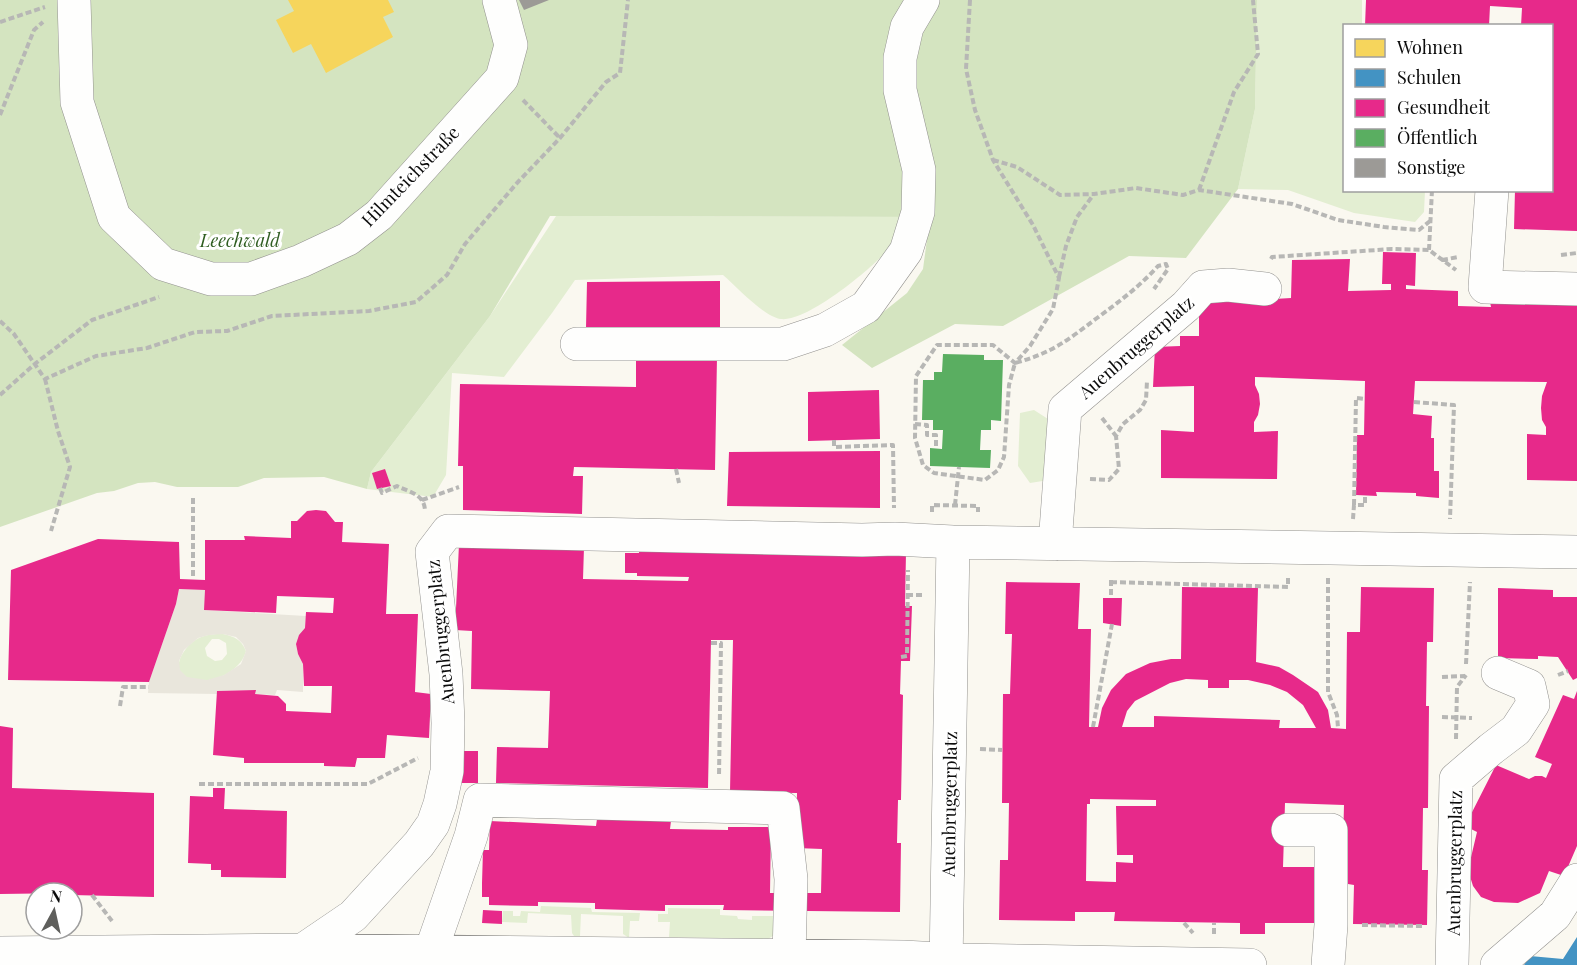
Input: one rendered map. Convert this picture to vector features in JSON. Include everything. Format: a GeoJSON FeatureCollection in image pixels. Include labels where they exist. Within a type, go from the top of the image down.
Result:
{"type":"FeatureCollection","features":[{"type":"Feature","properties":{"kind":"street","name":"Hilmteichstraße"},"geometry":{"type":"LineString","coordinates":[[60,6],[77,102],[114,217],[163,264],[211,279],[251,279],[301,261],[348,238],[379,215],[502,78],[511,45],[499,0]]}},
{"type":"Feature","properties":{"kind":"street"},"geometry":{"type":"LineString","coordinates":[[577,344],[783,344],[825,330],[866,307],[906,250],[918,212],[919,170],[900,90],[900,58],[907,27],[922,0]]}},
{"type":"Feature","properties":{"kind":"street"},"geometry":{"type":"LineString","coordinates":[[1492,192],[1485,287],[1577,289]]}},
{"type":"Feature","properties":{"kind":"street","name":"Auenbruggerplatz"},"geometry":{"type":"LineString","coordinates":[[1055,544],[1065,409],[1186,306],[1203,287],[1228,285],[1265,289]]}},
{"type":"Feature","properties":{"kind":"street"},"geometry":{"type":"LineString","coordinates":[[436,522],[862,540],[902,550],[953,542],[1577,552]]}},
{"type":"Feature","properties":{"kind":"street","name":"Auenbruggerplatz"},"geometry":{"type":"LineString","coordinates":[[303,950],[353,916],[419,844],[433,825],[447,771],[448,723],[446,674],[432,552],[436,522]]}},
{"type":"Feature","properties":{"kind":"street","name":"Auenbruggerplatz"},"geometry":{"type":"LineString","coordinates":[[946,962],[953,542]]}},
{"type":"Feature","properties":{"kind":"street","name":"Auenbruggerplatz"},"geometry":{"type":"LineString","coordinates":[[1452,965],[1456,779],[1516,730],[1533,704],[1529,686],[1498,673]]}},
{"type":"Feature","properties":{"kind":"street"},"geometry":{"type":"LineString","coordinates":[[431,951],[480,837],[480,800],[783,808],[791,879],[789,956]]}},
{"type":"Feature","properties":{"kind":"street"},"geometry":{"type":"LineString","coordinates":[[1288,830],[1331,830],[1331,925],[1328,965]]}},
{"type":"Feature","properties":{"kind":"street"},"geometry":{"type":"LineString","coordinates":[[1497,965],[1555,915],[1577,880]]}},
{"type":"Feature","properties":{"kind":"street"},"geometry":{"type":"LineString","coordinates":[[0,953],[303,950],[394,958],[431,951],[789,956],[946,962],[1250,965]]}},
{"type":"Feature","properties":{"kind":"path"},"geometry":{"type":"LineString","coordinates":[[45,379],[96,356],[147,348],[195,332],[227,331],[272,316],[369,311],[416,302],[447,275],[465,244],[516,183],[560,138],[606,82],[620,73],[628,0]]}},
{"type":"Feature","properties":{"kind":"path"},"geometry":{"type":"LineString","coordinates":[[970,0],[966,69],[975,110],[993,160],[1033,225],[1059,278]]}},
{"type":"Feature","properties":{"kind":"path"},"geometry":{"type":"LineString","coordinates":[[1199,190],[1234,92],[1258,54],[1253,0]]}},
{"type":"Feature","properties":{"kind":"path"},"geometry":{"type":"LineString","coordinates":[[0,22],[60,6]]}},
{"type":"Feature","properties":{"kind":"path"},"geometry":{"type":"LineString","coordinates":[[0,115],[34,30],[60,6]]}},
{"type":"Feature","properties":{"kind":"path"},"geometry":{"type":"LineString","coordinates":[[502,78],[560,138]]}},
{"type":"Feature","properties":{"kind":"path"},"geometry":{"type":"LineString","coordinates":[[993,160],[1017,167],[1060,195],[1094,194],[1136,188],[1183,195],[1199,190],[1292,204],[1338,220],[1384,227],[1419,230],[1430,221]]}},
{"type":"Feature","properties":{"kind":"path"},"geometry":{"type":"LineString","coordinates":[[1429,250],[1432,192]]}},
{"type":"Feature","properties":{"kind":"path"},"geometry":{"type":"LineString","coordinates":[[1015,363],[993,345],[937,345],[916,376],[915,438],[923,465],[934,473],[985,480],[998,470],[1004,457],[1009,385],[1015,363],[1030,346],[1053,309],[1066,246],[1077,217],[1094,194]]}},
{"type":"Feature","properties":{"kind":"path"},"geometry":{"type":"LineString","coordinates":[[1265,289],[1272,257],[1392,249],[1429,250],[1485,287]]}},
{"type":"Feature","properties":{"kind":"path"},"geometry":{"type":"LineString","coordinates":[[1015,363],[1034,358],[1066,343],[1122,300],[1158,266],[1166,264],[1168,269],[1151,293]]}},
{"type":"Feature","properties":{"kind":"path"},"geometry":{"type":"LineString","coordinates":[[0,395],[36,363],[92,320],[211,279]]}},
{"type":"Feature","properties":{"kind":"path"},"geometry":{"type":"LineString","coordinates":[[0,321],[14,334],[45,379],[70,467],[51,531]]}},
{"type":"Feature","properties":{"kind":"path"},"geometry":{"type":"LineString","coordinates":[[1060,478],[1109,480],[1119,469],[1116,436],[1123,424],[1140,410],[1146,400],[1148,380],[1124,358]]}},
{"type":"Feature","properties":{"kind":"path"},"geometry":{"type":"LineString","coordinates":[[1354,505],[1356,398],[1365,399]]}},
{"type":"Feature","properties":{"kind":"path"},"geometry":{"type":"LineString","coordinates":[[1414,402],[1454,405],[1466,676],[1457,687],[1456,779]]}},
{"type":"Feature","properties":{"kind":"path"},"geometry":{"type":"LineString","coordinates":[[915,424],[927,425],[927,435],[936,435],[936,449]]}},
{"type":"Feature","properties":{"kind":"path"},"geometry":{"type":"LineString","coordinates":[[834,440],[834,447],[893,445],[902,550],[907,656],[901,657]]}},
{"type":"Feature","properties":{"kind":"path"},"geometry":{"type":"LineString","coordinates":[[956,506],[958,467]]}},
{"type":"Feature","properties":{"kind":"path"},"geometry":{"type":"LineString","coordinates":[[676,469],[680,483]]}},
{"type":"Feature","properties":{"kind":"path"},"geometry":{"type":"LineString","coordinates":[[380,488],[382,493],[397,486],[420,496],[436,522]]}},
{"type":"Feature","properties":{"kind":"path"},"geometry":{"type":"LineString","coordinates":[[422,500],[459,487]]}},
{"type":"Feature","properties":{"kind":"path"},"geometry":{"type":"LineString","coordinates":[[193,498],[193,579]]}},
{"type":"Feature","properties":{"kind":"path"},"geometry":{"type":"LineString","coordinates":[[1111,582],[1288,587],[1288,566]]}},
{"type":"Feature","properties":{"kind":"path"},"geometry":{"type":"LineString","coordinates":[[1328,567],[1328,692],[1337,715],[1338,729]]}},
{"type":"Feature","properties":{"kind":"path"},"geometry":{"type":"LineString","coordinates":[[1093,727],[1112,624]]}},
{"type":"Feature","properties":{"kind":"path"},"geometry":{"type":"LineString","coordinates":[[711,643],[721,643],[718,807]]}},
{"type":"Feature","properties":{"kind":"path"},"geometry":{"type":"LineString","coordinates":[[120,706],[123,687],[148,687]]}},
{"type":"Feature","properties":{"kind":"path"},"geometry":{"type":"LineString","coordinates":[[1443,717],[1472,718]]}},
{"type":"Feature","properties":{"kind":"path"},"geometry":{"type":"LineString","coordinates":[[199,784],[222,786],[368,784]]}},
{"type":"Feature","properties":{"kind":"path"},"geometry":{"type":"LineString","coordinates":[[1331,925],[1430,926]]}},
{"type":"Feature","properties":{"kind":"green space","name":"Leechwald"},"geometry":{"type":"Polygon","coordinates":[[[0,0],[1257,0],[1255,109],[1238,189],[1186,258],[1129,256],[1003,326],[955,324],[872,368],[842,345],[907,293],[923,269],[930,217],[550,216],[490,316],[371,472],[367,489],[324,477],[264,478],[238,487],[177,487],[155,482],[138,483],[114,491],[97,493],[0,527],[0,0]]]}},
{"type":"Feature","properties":{"kind":"green space"},"geometry":{"type":"Polygon","coordinates":[[[1257,0],[1362,0],[1362,24],[1343,24],[1343,192],[1425,192],[1424,212],[1415,222],[1354,213],[1288,190],[1238,189],[1255,109],[1257,0]]]}},
{"type":"Feature","properties":{"kind":"green space"},"geometry":{"type":"Polygon","coordinates":[[[556,216],[903,217],[885,253],[836,294],[806,313],[792,318],[781,319],[767,313],[723,275],[575,280],[504,377],[452,373],[446,475],[433,497],[367,489],[371,472],[490,316],[556,216]]]}},
{"type":"Feature","properties":{"kind":"green space"},"geometry":{"type":"Polygon","coordinates":[[[1034,410],[1048,419],[1049,480],[1030,483],[1018,466],[1020,413],[1034,410]]]}},
{"type":"Feature","properties":{"kind":"green space"},"geometry":{"type":"Polygon","coordinates":[[[211,634],[223,634],[240,641],[246,651],[238,665],[223,676],[205,681],[188,678],[182,674],[179,663],[189,645],[211,634]],[[212,639],[205,648],[207,656],[215,661],[222,660],[227,654],[226,643],[219,639],[212,639]]]}},
{"type":"Feature","properties":{"kind":"green space"},"geometry":{"type":"Polygon","coordinates":[[[541,906],[591,908],[592,912],[640,913],[639,921],[630,921],[629,938],[623,934],[623,916],[581,914],[580,936],[574,936],[572,933],[571,915],[528,913],[527,923],[502,922],[503,911],[513,911],[513,916],[520,916],[521,911],[540,912],[541,906]]]}},
{"type":"Feature","properties":{"kind":"green space"},"geometry":{"type":"Polygon","coordinates":[[[668,908],[720,909],[720,915],[737,916],[738,919],[752,920],[752,916],[778,916],[776,934],[768,939],[669,937],[670,922],[658,922],[658,914],[668,914],[668,908]]]}},
{"type":"Feature","properties":{"kind":"shaded area"},"geometry":{"type":"Polygon","coordinates":[[[179,589],[205,590],[205,610],[306,616],[305,628],[296,644],[303,664],[303,692],[277,690],[275,695],[255,694],[255,690],[217,691],[217,694],[148,693],[149,682],[179,589]],[[223,634],[198,638],[184,650],[179,661],[180,670],[187,677],[207,680],[224,675],[241,664],[246,651],[236,637],[223,634]]]}},
{"type":"Feature","properties":{"kind":"building: Wohnen"},"geometry":{"type":"Polygon","coordinates":[[[288,0],[388,0],[394,12],[383,17],[393,37],[326,73],[311,44],[293,53],[276,20],[294,11],[288,0]]]}},
{"type":"Feature","properties":{"kind":"building: Schulen"},"geometry":{"type":"Polygon","coordinates":[[[1577,937],[1577,965],[1524,965],[1530,956],[1563,959],[1577,937]]]}},
{"type":"Feature","properties":{"kind":"building: Gesundheit"},"geometry":{"type":"Polygon","coordinates":[[[1366,0],[1577,0],[1577,231],[1514,229],[1515,192],[1553,192],[1553,24],[1521,24],[1522,8],[1490,6],[1489,24],[1365,24],[1366,0]]]}},
{"type":"Feature","properties":{"kind":"building: Gesundheit"},"geometry":{"type":"Polygon","coordinates":[[[1383,252],[1416,253],[1415,286],[1406,285],[1406,289],[1458,291],[1458,306],[1491,307],[1490,302],[1577,305],[1577,481],[1527,480],[1527,434],[1546,435],[1541,408],[1547,382],[1415,381],[1413,414],[1432,416],[1431,438],[1434,438],[1434,471],[1439,471],[1439,498],[1416,496],[1416,493],[1376,492],[1377,496],[1356,495],[1357,435],[1364,435],[1365,381],[1255,377],[1260,404],[1254,422],[1254,432],[1278,431],[1277,479],[1161,478],[1161,430],[1194,432],[1194,386],[1153,387],[1155,347],[1180,346],[1180,336],[1199,336],[1199,303],[1291,298],[1292,260],[1350,259],[1348,291],[1391,290],[1391,284],[1382,284],[1383,252]]]}},
{"type":"Feature","properties":{"kind":"building: Gesundheit"},"geometry":{"type":"Polygon","coordinates":[[[720,281],[720,329],[586,328],[587,282],[720,281]]]}},
{"type":"Feature","properties":{"kind":"building: Gesundheit"},"geometry":{"type":"Polygon","coordinates":[[[636,355],[717,357],[715,470],[574,467],[573,476],[583,476],[582,514],[463,510],[463,466],[458,466],[460,384],[636,387],[636,355]]]}},
{"type":"Feature","properties":{"kind":"building: Gesundheit"},"geometry":{"type":"Polygon","coordinates":[[[879,390],[880,439],[808,441],[808,392],[879,390]]]}},
{"type":"Feature","properties":{"kind":"building: Gesundheit"},"geometry":{"type":"Polygon","coordinates":[[[880,451],[880,508],[727,506],[729,452],[880,451]]]}},
{"type":"Feature","properties":{"kind":"building: Gesundheit"},"geometry":{"type":"Polygon","coordinates":[[[385,469],[391,486],[377,489],[372,473],[385,469]]]}},
{"type":"Feature","properties":{"kind":"building: Gesundheit"},"geometry":{"type":"Polygon","coordinates":[[[307,511],[326,511],[335,522],[343,522],[342,542],[389,544],[386,614],[418,614],[415,692],[431,694],[429,738],[387,735],[385,758],[357,758],[355,767],[324,766],[324,763],[244,763],[244,758],[213,755],[217,691],[256,690],[255,694],[278,696],[286,704],[286,711],[331,713],[332,686],[304,686],[303,664],[296,644],[305,628],[306,612],[333,613],[334,598],[277,596],[276,613],[204,610],[205,590],[179,589],[149,682],[8,680],[11,570],[98,539],[179,542],[180,579],[205,580],[205,540],[245,540],[244,536],[291,538],[291,521],[297,521],[307,511]]]}},
{"type":"Feature","properties":{"kind":"building: Gesundheit"},"geometry":{"type":"Polygon","coordinates":[[[459,544],[584,547],[583,579],[688,581],[689,577],[637,576],[637,573],[625,573],[625,553],[639,553],[639,550],[906,552],[905,606],[912,606],[910,661],[901,661],[900,694],[903,695],[901,800],[898,800],[897,843],[901,843],[900,912],[723,910],[724,905],[665,905],[665,911],[595,909],[595,903],[538,902],[538,906],[489,905],[489,897],[482,897],[482,883],[483,850],[489,850],[490,821],[596,826],[597,819],[671,821],[670,829],[728,830],[728,827],[771,827],[770,893],[821,893],[822,849],[796,848],[797,793],[730,792],[733,640],[711,640],[708,788],[496,783],[497,747],[548,748],[550,691],[471,689],[472,631],[455,630],[459,544]]]}},
{"type":"Feature","properties":{"kind":"building: Gesundheit"},"geometry":{"type":"Polygon","coordinates":[[[1006,582],[1080,583],[1078,629],[1091,629],[1089,727],[1098,727],[1102,708],[1111,690],[1126,674],[1150,663],[1181,659],[1182,587],[1258,588],[1256,662],[1279,667],[1318,692],[1328,710],[1331,728],[1346,729],[1347,632],[1360,632],[1361,587],[1434,588],[1433,642],[1427,642],[1428,808],[1423,808],[1422,870],[1428,870],[1427,925],[1353,924],[1354,885],[1342,883],[1344,805],[1285,803],[1283,867],[1314,867],[1314,923],[1265,923],[1265,934],[1240,934],[1240,923],[1114,921],[1115,912],[1075,912],[1075,921],[999,920],[1000,860],[1008,860],[1009,803],[1002,803],[1003,694],[1010,694],[1012,634],[1005,634],[1006,582]],[[1186,679],[1170,683],[1135,701],[1127,711],[1122,727],[1154,727],[1154,716],[1280,720],[1279,728],[1316,728],[1303,705],[1287,692],[1270,685],[1248,680],[1229,680],[1229,688],[1208,688],[1208,680],[1186,679]],[[1090,799],[1090,804],[1087,804],[1086,881],[1116,882],[1116,862],[1133,863],[1133,855],[1117,855],[1116,806],[1156,806],[1156,800],[1090,799]]]}},
{"type":"Feature","properties":{"kind":"building: Gesundheit"},"geometry":{"type":"Polygon","coordinates":[[[1498,588],[1553,590],[1553,597],[1577,597],[1577,678],[1573,680],[1558,657],[1498,658],[1498,588]]]}},
{"type":"Feature","properties":{"kind":"building: Gesundheit"},"geometry":{"type":"Polygon","coordinates":[[[1103,598],[1122,598],[1121,626],[1103,623],[1103,598]]]}},
{"type":"Feature","properties":{"kind":"building: Gesundheit"},"geometry":{"type":"Polygon","coordinates":[[[1577,691],[1577,846],[1564,876],[1549,871],[1540,893],[1518,903],[1494,902],[1481,897],[1473,886],[1468,870],[1477,832],[1465,826],[1496,765],[1529,779],[1535,776],[1546,778],[1552,764],[1535,757],[1563,695],[1574,699],[1577,691]]]}},
{"type":"Feature","properties":{"kind":"building: Gesundheit"},"geometry":{"type":"Polygon","coordinates":[[[0,726],[13,728],[12,788],[154,793],[154,897],[84,895],[84,881],[24,881],[24,894],[0,894],[0,726]]]}},
{"type":"Feature","properties":{"kind":"building: Gesundheit"},"geometry":{"type":"Polygon","coordinates":[[[461,751],[478,751],[478,783],[460,783],[461,751]]]}},
{"type":"Feature","properties":{"kind":"building: Gesundheit"},"geometry":{"type":"Polygon","coordinates":[[[213,788],[225,788],[224,809],[287,811],[286,878],[221,877],[221,870],[211,870],[211,864],[188,863],[190,796],[213,797],[213,788]]]}},
{"type":"Feature","properties":{"kind":"building: Gesundheit"},"geometry":{"type":"Polygon","coordinates":[[[483,910],[502,911],[502,924],[482,923],[483,910]]]}},
{"type":"Feature","properties":{"kind":"building: Öffentlich"},"geometry":{"type":"Polygon","coordinates":[[[943,354],[984,355],[984,360],[1003,360],[1001,421],[991,420],[991,430],[981,430],[980,450],[991,450],[990,468],[930,466],[930,448],[942,449],[943,430],[933,430],[933,420],[922,420],[923,380],[934,380],[934,372],[942,372],[943,354]]]}},
{"type":"Feature","properties":{"kind":"building: Sonstige"},"geometry":{"type":"Polygon","coordinates":[[[519,0],[549,0],[524,10],[519,0]]]}}]}
